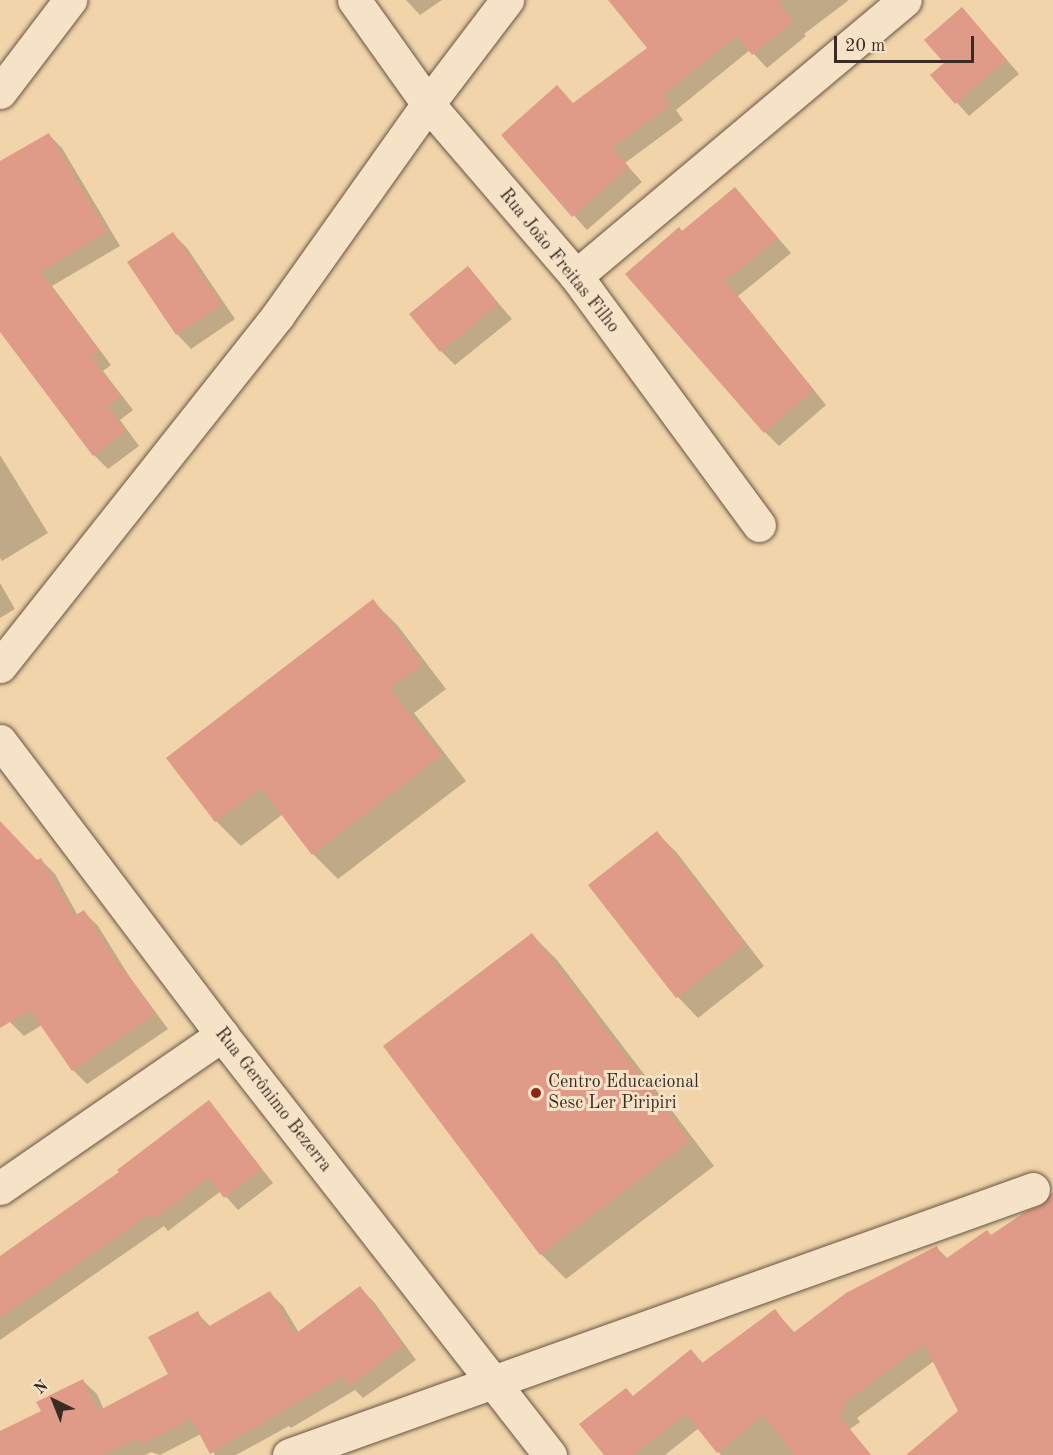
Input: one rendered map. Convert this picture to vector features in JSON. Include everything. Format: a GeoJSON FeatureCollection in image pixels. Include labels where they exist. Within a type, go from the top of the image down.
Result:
{"type":"FeatureCollection","features":[{"type":"Feature","properties":{"kind":"street"},"geometry":{"type":"LineString","coordinates":[[0,92],[70,0]]}},
{"type":"Feature","properties":{"kind":"street","name":"Rua João Freitas Filho"},"geometry":{"type":"LineString","coordinates":[[354,0],[428,104],[576,276],[759,525]]}},
{"type":"Feature","properties":{"kind":"street"},"geometry":{"type":"LineString","coordinates":[[0,666],[278,315],[428,104],[507,0]]}},
{"type":"Feature","properties":{"kind":"street"},"geometry":{"type":"LineString","coordinates":[[576,276],[905,0]]}},
{"type":"Feature","properties":{"kind":"street","name":"Rua Gerônimo Bezerra"},"geometry":{"type":"LineString","coordinates":[[0,741],[222,1035],[550,1455]]}},
{"type":"Feature","properties":{"kind":"street"},"geometry":{"type":"LineString","coordinates":[[0,1188],[222,1035]]}},
{"type":"Feature","properties":{"kind":"street"},"geometry":{"type":"LineString","coordinates":[[289,1455],[1033,1189]]}},
{"type":"Feature","properties":{"kind":"building"},"geometry":{"type":"Polygon","coordinates":[[[608,0],[783,0],[779,3],[793,22],[752,55],[737,36],[663,95],[670,105],[612,148],[629,167],[572,217],[501,135],[557,85],[573,103],[647,48],[608,0]]]}},
{"type":"Feature","properties":{"kind":"building"},"geometry":{"type":"Polygon","coordinates":[[[962,7],[1007,60],[955,104],[930,75],[944,63],[924,40],[962,7]]]}},
{"type":"Feature","properties":{"kind":"building"},"geometry":{"type":"Polygon","coordinates":[[[49,133],[107,232],[40,272],[99,350],[91,357],[120,396],[108,406],[126,431],[93,456],[0,332],[0,161],[49,133]]]}},
{"type":"Feature","properties":{"kind":"building"},"geometry":{"type":"Polygon","coordinates":[[[735,187],[778,238],[725,281],[814,390],[764,433],[625,274],[679,227],[682,231],[735,187]]]}},
{"type":"Feature","properties":{"kind":"building"},"geometry":{"type":"Polygon","coordinates":[[[173,232],[222,305],[176,335],[127,262],[173,232]]]}},
{"type":"Feature","properties":{"kind":"building"},"geometry":{"type":"Polygon","coordinates":[[[468,266],[499,304],[440,352],[409,314],[468,266]]]}},
{"type":"Feature","properties":{"kind":"building"},"geometry":{"type":"Polygon","coordinates":[[[373,599],[423,664],[390,688],[442,755],[312,855],[261,788],[215,822],[166,758],[373,599]]]}},
{"type":"Feature","properties":{"kind":"building"},"geometry":{"type":"Polygon","coordinates":[[[0,821],[37,860],[41,858],[74,916],[84,910],[123,972],[125,970],[155,1014],[72,1071],[30,1010],[0,1028],[0,821]]]}},
{"type":"Feature","properties":{"kind":"building"},"geometry":{"type":"Polygon","coordinates":[[[657,831],[745,945],[676,998],[588,885],[657,831]]]}},
{"type":"Feature","properties":{"kind":"building","name":"Centro Educacional Sesc Ler Piripiri"},"geometry":{"type":"Polygon","coordinates":[[[532,933],[690,1141],[540,1255],[383,1046],[532,933]]]}},
{"type":"Feature","properties":{"kind":"building"},"geometry":{"type":"Polygon","coordinates":[[[209,1100],[262,1169],[224,1198],[209,1178],[154,1219],[150,1214],[0,1318],[0,1256],[119,1172],[117,1170],[209,1100]]]}},
{"type":"Feature","properties":{"kind":"building"},"geometry":{"type":"Polygon","coordinates":[[[1053,1192],[1053,1455],[906,1455],[958,1411],[924,1344],[844,1403],[847,1407],[838,1415],[871,1455],[794,1455],[764,1415],[717,1453],[686,1414],[633,1455],[604,1455],[579,1424],[626,1388],[633,1396],[691,1349],[702,1363],[775,1309],[793,1333],[846,1293],[937,1246],[944,1260],[987,1230],[991,1235],[1025,1212],[1040,1206],[1053,1192]]]}},
{"type":"Feature","properties":{"kind":"building"},"geometry":{"type":"Polygon","coordinates":[[[360,1286],[403,1346],[349,1386],[342,1376],[210,1454],[191,1418],[141,1445],[138,1438],[103,1455],[0,1455],[0,1431],[41,1411],[36,1402],[83,1379],[98,1411],[168,1374],[148,1337],[198,1311],[206,1328],[270,1291],[295,1334],[360,1286]]]}},
{"type":"Feature","properties":{"kind":"place","name":"Centro Educacional Sesc Ler Piripiri"},"geometry":{"type":"Point","coordinates":[536,1093]}}]}
